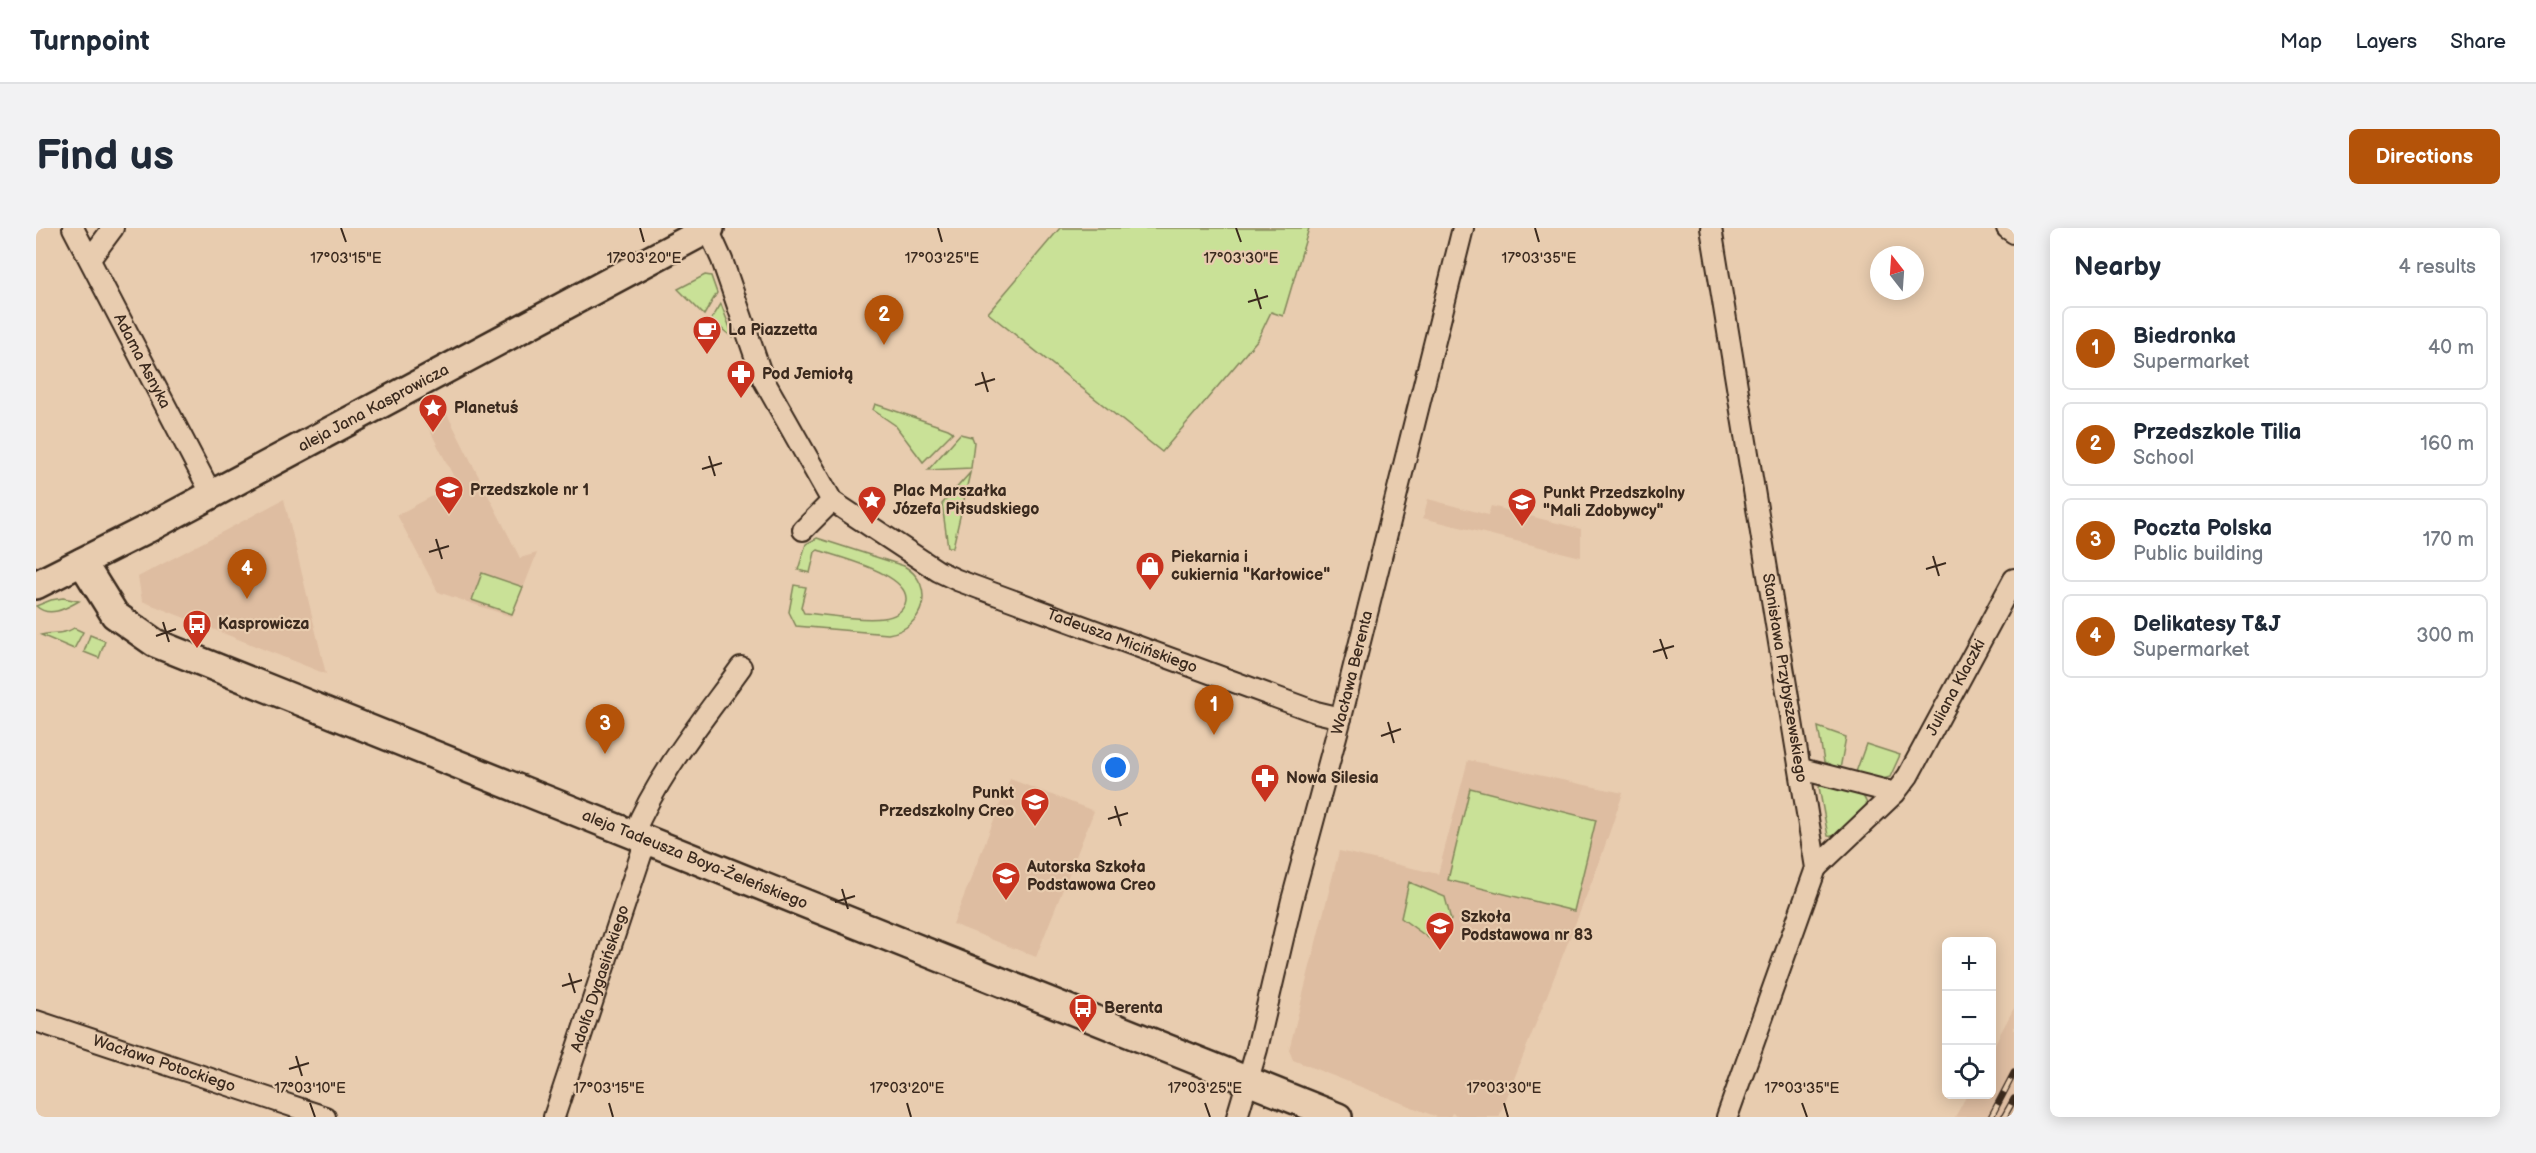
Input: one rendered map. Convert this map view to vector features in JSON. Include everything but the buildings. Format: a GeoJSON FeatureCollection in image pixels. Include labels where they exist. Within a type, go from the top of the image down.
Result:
{"type":"FeatureCollection","features":[{"type":"Feature","properties":{"kind":"street","name":"Adama Asnyka"},"geometry":{"type":"LineString","coordinates":[[74,228],[212,495]]}},
{"type":"Feature","properties":{"kind":"street"},"geometry":{"type":"LineString","coordinates":[[90,259],[113,228]]}},
{"type":"Feature","properties":{"kind":"street","name":"Wacława Berenta"},"geometry":{"type":"LineString","coordinates":[[1237,1117],[1341,718],[1463,228]]}},
{"type":"Feature","properties":{"kind":"street","name":"Stanisława Przybyszewskiego"},"geometry":{"type":"LineString","coordinates":[[1711,228],[1816,868],[1727,1117]]}},
{"type":"Feature","properties":{"kind":"street"},"geometry":{"type":"LineString","coordinates":[[2007,228],[2014,233]]}},
{"type":"Feature","properties":{"kind":"street"},"geometry":{"type":"LineString","coordinates":[[709,229],[722,260],[763,380],[832,501],[803,530]]}},
{"type":"Feature","properties":{"kind":"street","name":"aleja Jana Kasprowicza"},"geometry":{"type":"LineString","coordinates":[[36,585],[212,495],[709,229]]}},
{"type":"Feature","properties":{"kind":"street","name":"Tadeusza Micińskiego"},"geometry":{"type":"LineString","coordinates":[[832,501],[957,580],[1305,708],[1341,718]]}},
{"type":"Feature","properties":{"kind":"street","name":"aleja Tadeusza Boya-Żeleńskiego"},"geometry":{"type":"LineString","coordinates":[[82,562],[115,615],[154,643],[1338,1117]]}},
{"type":"Feature","properties":{"kind":"street","name":"Juliana Klaczki"},"geometry":{"type":"LineString","coordinates":[[1816,868],[1895,793],[1919,756],[2014,579]]}},
{"type":"Feature","properties":{"kind":"street","name":"Adolfa Dygasińskiego"},"geometry":{"type":"LineString","coordinates":[[554,1117],[639,838],[646,807],[696,729],[741,667]]}},
{"type":"Feature","properties":{"kind":"street"},"geometry":{"type":"LineString","coordinates":[[1801,769],[1895,793]]}},
{"type":"Feature","properties":{"kind":"street","name":"Wacława Potockiego"},"geometry":{"type":"LineString","coordinates":[[36,1021],[325,1117]]}},
{"type":"Feature","properties":{"kind":"shaded area","name":"Przedszkole nr 1"},"geometry":{"type":"Polygon","coordinates":[[[446,412],[520,558],[537,553],[512,617],[438,592],[397,515],[457,483],[426,423],[446,412]]]}},
{"type":"Feature","properties":{"kind":"shaded area"},"geometry":{"type":"Polygon","coordinates":[[[284,499],[326,674],[142,601],[138,577],[284,499]]]}},
{"type":"Feature","properties":{"kind":"shaded area","name":"Punkt Przedszkolny \"Mali Zdobywcy\""},"geometry":{"type":"Polygon","coordinates":[[[1428,499],[1488,515],[1491,506],[1581,529],[1581,557],[1423,518],[1428,499]]]}},
{"type":"Feature","properties":{"kind":"shaded area","name":"Szkoła Podstawowa nr 83"},"geometry":{"type":"Polygon","coordinates":[[[1468,760],[1623,793],[1598,866],[1499,1117],[1461,1117],[1452,1113],[1450,1117],[1437,1117],[1293,1060],[1289,1050],[1339,851],[1438,874],[1468,760]]]}},
{"type":"Feature","properties":{"kind":"shaded area"},"geometry":{"type":"Polygon","coordinates":[[[1010,779],[1094,811],[1036,957],[953,924],[1010,779]]]}},
{"type":"Feature","properties":{"kind":"shaded area"},"geometry":{"type":"Polygon","coordinates":[[[2014,1008],[2014,1117],[1955,1117],[1965,1099],[1996,1099],[1996,1042],[2014,1008]]]}},
{"type":"Feature","properties":{"kind":"green space"},"geometry":{"type":"Polygon","coordinates":[[[1060,228],[1309,228],[1283,316],[1271,312],[1258,339],[1162,452],[988,313],[1060,228]]]}},
{"type":"Feature","properties":{"kind":"green space"},"geometry":{"type":"Polygon","coordinates":[[[705,275],[711,276],[717,293],[704,315],[678,289],[705,275]]]}},
{"type":"Feature","properties":{"kind":"green space"},"geometry":{"type":"Polygon","coordinates":[[[721,304],[733,336],[732,337],[711,320],[721,304]]]}},
{"type":"Feature","properties":{"kind":"green space"},"geometry":{"type":"Polygon","coordinates":[[[875,404],[953,432],[923,462],[895,425],[873,410],[875,404]]]}},
{"type":"Feature","properties":{"kind":"green space"},"geometry":{"type":"Polygon","coordinates":[[[960,434],[972,437],[974,442],[971,468],[928,470],[960,434]]]}},
{"type":"Feature","properties":{"kind":"green space"},"geometry":{"type":"Polygon","coordinates":[[[970,473],[953,547],[948,547],[942,504],[970,473]]]}},
{"type":"Feature","properties":{"kind":"green space"},"geometry":{"type":"Polygon","coordinates":[[[817,538],[904,566],[914,574],[920,584],[923,595],[918,615],[910,624],[888,634],[796,626],[789,612],[794,585],[806,587],[801,607],[804,613],[874,619],[890,617],[901,610],[905,604],[905,594],[899,584],[873,569],[841,557],[818,550],[815,552],[810,573],[798,570],[806,544],[817,538]]]}},
{"type":"Feature","properties":{"kind":"green space"},"geometry":{"type":"Polygon","coordinates":[[[482,573],[523,587],[512,614],[472,600],[482,573]]]}},
{"type":"Feature","properties":{"kind":"green space"},"geometry":{"type":"Polygon","coordinates":[[[63,598],[79,601],[52,612],[41,610],[36,606],[51,600],[63,598]]]}},
{"type":"Feature","properties":{"kind":"green space"},"geometry":{"type":"Polygon","coordinates":[[[74,628],[83,632],[74,649],[41,635],[62,632],[74,628]]]}},
{"type":"Feature","properties":{"kind":"green space"},"geometry":{"type":"Polygon","coordinates":[[[90,635],[105,641],[99,658],[84,652],[90,635]]]}},
{"type":"Feature","properties":{"kind":"green space"},"geometry":{"type":"Polygon","coordinates":[[[1818,727],[1846,737],[1840,769],[1824,762],[1818,727]]]}},
{"type":"Feature","properties":{"kind":"green space"},"geometry":{"type":"Polygon","coordinates":[[[1866,744],[1900,755],[1890,777],[1877,779],[1855,775],[1866,744]]]}},
{"type":"Feature","properties":{"kind":"green space"},"geometry":{"type":"Polygon","coordinates":[[[1825,783],[1852,789],[1863,796],[1866,801],[1867,807],[1849,826],[1834,836],[1828,836],[1819,787],[1825,783]]]}},
{"type":"Feature","properties":{"kind":"green space"},"geometry":{"type":"Polygon","coordinates":[[[1470,788],[1596,820],[1574,911],[1448,880],[1470,788]]]}},
{"type":"Feature","properties":{"kind":"green space"},"geometry":{"type":"Polygon","coordinates":[[[1409,882],[1445,897],[1451,920],[1430,939],[1401,918],[1409,882]]]}},
{"type":"Feature","properties":{"kind":"railway"},"geometry":{"type":"LineString","coordinates":[[1991,1117],[2014,1073]]}},
{"type":"Feature","properties":{"kind":"railway"},"geometry":{"type":"LineString","coordinates":[[2004,1117],[2014,1099]]}},
{"type":"Feature","properties":{"kind":"place","name":"Przedszkole Tilia"},"geometry":{"type":"Point","coordinates":[884,345]}},
{"type":"Feature","properties":{"kind":"place","name":"La Piazzetta"},"geometry":{"type":"Point","coordinates":[707,356]}},
{"type":"Feature","properties":{"kind":"place","name":"Pod Jemiołą"},"geometry":{"type":"Point","coordinates":[741,400]}},
{"type":"Feature","properties":{"kind":"place","name":"Planetuś"},"geometry":{"type":"Point","coordinates":[433,434]}},
{"type":"Feature","properties":{"kind":"place","name":"Przedszkole nr 1"},"geometry":{"type":"Point","coordinates":[449,516]}},
{"type":"Feature","properties":{"kind":"place","name":"Plac Marszałka Józefa Piłsudskiego"},"geometry":{"type":"Point","coordinates":[872,526]}},
{"type":"Feature","properties":{"kind":"place","name":"Punkt Przedszkolny \"Mali Zdobywcy\""},"geometry":{"type":"Point","coordinates":[1522,528]}},
{"type":"Feature","properties":{"kind":"place","name":"Piekarnia i cukiernia \"Karłowice\""},"geometry":{"type":"Point","coordinates":[1150,592]}},
{"type":"Feature","properties":{"kind":"place","name":"Delikatesy T&J"},"geometry":{"type":"Point","coordinates":[247,599]}},
{"type":"Feature","properties":{"kind":"place","name":"Kasprowicza"},"geometry":{"type":"Point","coordinates":[197,650]}},
{"type":"Feature","properties":{"kind":"place","name":"Biedronka"},"geometry":{"type":"Point","coordinates":[1214,735]}},
{"type":"Feature","properties":{"kind":"place","name":"Poczta Polska"},"geometry":{"type":"Point","coordinates":[605,754]}},
{"type":"Feature","properties":{"kind":"place","name":"Nowa Silesia"},"geometry":{"type":"Point","coordinates":[1265,804]}},
{"type":"Feature","properties":{"kind":"place","name":"Punkt Przedszkolny Creo"},"geometry":{"type":"Point","coordinates":[1035,828]}},
{"type":"Feature","properties":{"kind":"place","name":"Autorska Szkoła Podstawowa Creo"},"geometry":{"type":"Point","coordinates":[1006,902]}},
{"type":"Feature","properties":{"kind":"place","name":"Szkoła Podstawowa nr 83"},"geometry":{"type":"Point","coordinates":[1440,952]}},
{"type":"Feature","properties":{"kind":"place","name":"Berenta"},"geometry":{"type":"Point","coordinates":[1083,1034]}}]}
